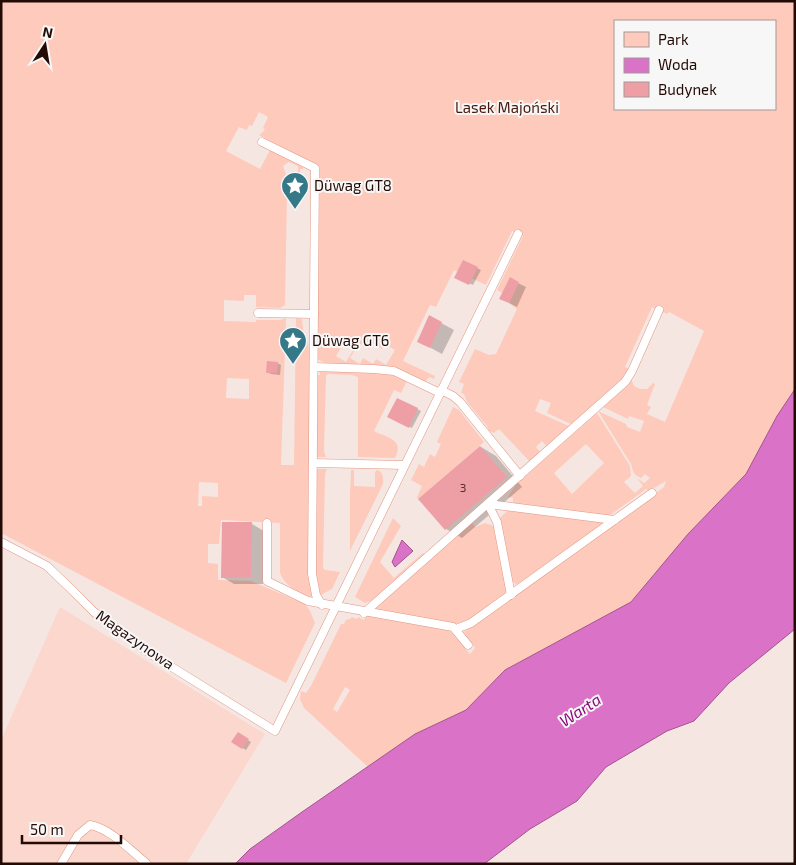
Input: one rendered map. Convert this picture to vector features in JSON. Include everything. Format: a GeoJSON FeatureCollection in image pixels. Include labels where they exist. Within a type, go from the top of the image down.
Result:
{"type":"FeatureCollection","features":[{"type":"Feature","properties":{"kind":"lane"},"geometry":{"type":"LineString","coordinates":[[262,142],[315,168],[312,574],[316,595],[322,605]]}},
{"type":"Feature","properties":{"kind":"lane"},"geometry":{"type":"LineString","coordinates":[[335,607],[518,234]]}},
{"type":"Feature","properties":{"kind":"lane"},"geometry":{"type":"LineString","coordinates":[[364,612],[625,382],[632,371],[659,310]]}},
{"type":"Feature","properties":{"kind":"lane"},"geometry":{"type":"LineString","coordinates":[[258,313],[314,314]]}},
{"type":"Feature","properties":{"kind":"lane"},"geometry":{"type":"LineString","coordinates":[[314,367],[394,371],[453,396],[460,402],[520,476]]}},
{"type":"Feature","properties":{"kind":"lane"},"geometry":{"type":"LineString","coordinates":[[313,463],[404,466]]}},
{"type":"Feature","properties":{"kind":"lane"},"geometry":{"type":"LineString","coordinates":[[267,523],[266,581],[308,601],[322,605],[432,623],[456,629],[471,623],[652,493]]}},
{"type":"Feature","properties":{"kind":"lane"},"geometry":{"type":"LineString","coordinates":[[488,504],[614,520]]}},
{"type":"Feature","properties":{"kind":"lane"},"geometry":{"type":"LineString","coordinates":[[488,504],[497,522],[511,595]]}},
{"type":"Feature","properties":{"kind":"lane","name":"Magazynowa"},"geometry":{"type":"LineString","coordinates":[[1,542],[46,566],[94,612],[154,656],[275,731],[335,607]]}},
{"type":"Feature","properties":{"kind":"lane"},"geometry":{"type":"LineString","coordinates":[[456,629],[468,645]]}},
{"type":"Feature","properties":{"kind":"lane"},"geometry":{"type":"LineString","coordinates":[[61,864],[78,835],[90,825],[98,826],[146,863]]}},
{"type":"Feature","properties":{"kind":"shaded area"},"geometry":{"type":"Polygon","coordinates":[[[60,607],[265,734],[186,864],[1,864],[1,740],[60,607]]]}},
{"type":"Feature","properties":{"kind":"green space","name":"Lasek Majoński"},"geometry":{"type":"Polygon","coordinates":[[[1,1],[795,1],[795,389],[777,416],[746,474],[688,534],[631,602],[505,670],[466,710],[415,734],[368,767],[304,708],[300,699],[301,691],[306,693],[311,686],[341,624],[344,624],[346,620],[352,617],[364,620],[366,615],[448,629],[470,654],[475,648],[464,632],[586,546],[664,487],[666,481],[649,491],[646,489],[609,516],[513,504],[513,498],[508,497],[516,484],[597,413],[630,466],[631,476],[624,482],[635,493],[643,486],[637,478],[644,483],[650,478],[645,474],[641,478],[634,473],[631,464],[598,411],[640,432],[644,421],[629,416],[628,419],[603,407],[631,379],[634,386],[640,389],[647,389],[653,383],[655,384],[647,405],[651,407],[647,414],[665,422],[704,331],[669,312],[667,314],[652,307],[625,367],[630,369],[625,377],[573,425],[547,413],[551,403],[540,399],[535,411],[571,427],[548,448],[542,441],[536,447],[541,453],[531,463],[499,429],[494,433],[489,431],[467,402],[464,394],[461,393],[464,384],[459,382],[475,349],[489,355],[496,354],[517,309],[509,303],[519,282],[510,278],[502,293],[497,290],[523,236],[512,231],[486,285],[454,270],[436,307],[430,305],[403,361],[435,376],[434,379],[429,377],[425,382],[410,375],[327,364],[317,359],[320,167],[259,135],[265,130],[263,128],[268,117],[259,112],[252,126],[249,125],[247,130],[239,127],[226,151],[260,169],[270,150],[303,167],[303,169],[300,169],[300,180],[298,182],[298,166],[289,162],[283,166],[287,178],[285,305],[280,308],[256,307],[256,295],[244,295],[244,301],[224,300],[224,321],[256,322],[256,320],[280,320],[286,318],[281,465],[294,465],[296,318],[302,319],[304,337],[307,338],[310,354],[310,579],[313,597],[293,589],[282,578],[280,573],[280,523],[221,520],[219,544],[208,544],[208,563],[218,564],[218,580],[251,581],[305,604],[315,623],[286,683],[1,533],[1,1]],[[345,341],[336,356],[346,362],[355,347],[345,341]],[[359,343],[350,358],[360,364],[363,358],[373,364],[376,359],[386,365],[395,350],[385,344],[382,349],[372,343],[369,349],[359,343]],[[227,378],[226,398],[249,399],[249,379],[227,378]],[[586,444],[554,473],[572,494],[604,463],[586,444]],[[199,482],[198,506],[202,506],[202,496],[218,497],[218,483],[199,482]],[[345,687],[333,709],[337,712],[350,690],[345,687]]]}},
{"type":"Feature","properties":{"kind":"green space"},"geometry":{"type":"Polygon","coordinates":[[[320,372],[386,373],[407,381],[401,393],[394,390],[374,431],[396,443],[398,452],[395,458],[358,457],[358,377],[328,374],[326,376],[324,451],[326,457],[316,457],[317,375],[320,375],[320,372]]]}},
{"type":"Feature","properties":{"kind":"green space"},"geometry":{"type":"Polygon","coordinates":[[[453,407],[459,410],[484,442],[418,499],[417,497],[422,486],[411,480],[419,464],[424,467],[430,454],[435,457],[441,444],[437,442],[453,407]]]}},
{"type":"Feature","properties":{"kind":"green space"},"geometry":{"type":"Polygon","coordinates":[[[316,469],[327,469],[325,474],[323,568],[340,572],[332,589],[319,596],[315,571],[316,469]]]}},
{"type":"Feature","properties":{"kind":"green space"},"geometry":{"type":"Polygon","coordinates":[[[351,470],[354,470],[354,486],[375,487],[375,472],[377,470],[381,472],[383,484],[350,551],[350,494],[351,470]]]}},
{"type":"Feature","properties":{"kind":"green space"},"geometry":{"type":"Polygon","coordinates":[[[508,510],[608,522],[519,585],[514,583],[510,576],[500,518],[508,510]]]}},
{"type":"Feature","properties":{"kind":"green space"},"geometry":{"type":"Polygon","coordinates":[[[393,518],[401,526],[380,562],[394,578],[423,553],[425,555],[376,599],[365,603],[355,597],[393,518]]]}},
{"type":"Feature","properties":{"kind":"green space"},"geometry":{"type":"Polygon","coordinates":[[[472,523],[475,527],[485,523],[494,526],[507,591],[506,596],[472,619],[455,624],[371,611],[472,523]]]}},
{"type":"Feature","properties":{"kind":"water","name":"Warta"},"geometry":{"type":"Polygon","coordinates":[[[795,389],[795,629],[729,683],[694,721],[667,731],[606,767],[577,801],[530,829],[484,864],[235,864],[250,849],[415,734],[466,710],[505,670],[631,602],[688,534],[746,474],[777,416],[795,389]]]}},
{"type":"Feature","properties":{"kind":"water"},"geometry":{"type":"Polygon","coordinates":[[[402,540],[413,551],[395,567],[392,562],[402,540]]]}},
{"type":"Feature","properties":{"kind":"building"},"geometry":{"type":"Polygon","coordinates":[[[463,260],[478,267],[469,285],[454,278],[463,260]]]}},
{"type":"Feature","properties":{"kind":"building"},"geometry":{"type":"Polygon","coordinates":[[[510,277],[519,282],[509,303],[499,299],[510,277]]]}},
{"type":"Feature","properties":{"kind":"building"},"geometry":{"type":"Polygon","coordinates":[[[429,315],[442,322],[430,348],[417,342],[429,315]]]}},
{"type":"Feature","properties":{"kind":"building"},"geometry":{"type":"Polygon","coordinates":[[[267,361],[278,362],[277,373],[266,373],[267,361]]]}},
{"type":"Feature","properties":{"kind":"building"},"geometry":{"type":"Polygon","coordinates":[[[397,398],[418,408],[409,428],[387,417],[397,398]]]}},
{"type":"Feature","properties":{"kind":"building"},"geometry":{"type":"Polygon","coordinates":[[[480,446],[507,477],[445,530],[418,499],[480,446]]]}},
{"type":"Feature","properties":{"kind":"building"},"geometry":{"type":"Polygon","coordinates":[[[222,522],[252,522],[251,577],[221,578],[222,522]]]}},
{"type":"Feature","properties":{"kind":"building"},"geometry":{"type":"Polygon","coordinates":[[[238,732],[249,739],[242,749],[231,742],[238,732]]]}},
{"type":"Feature","properties":{"kind":"place","name":"Düwag GT8"},"geometry":{"type":"Point","coordinates":[295,210]}},
{"type":"Feature","properties":{"kind":"place","name":"Düwag GT6"},"geometry":{"type":"Point","coordinates":[293,365]}}]}
